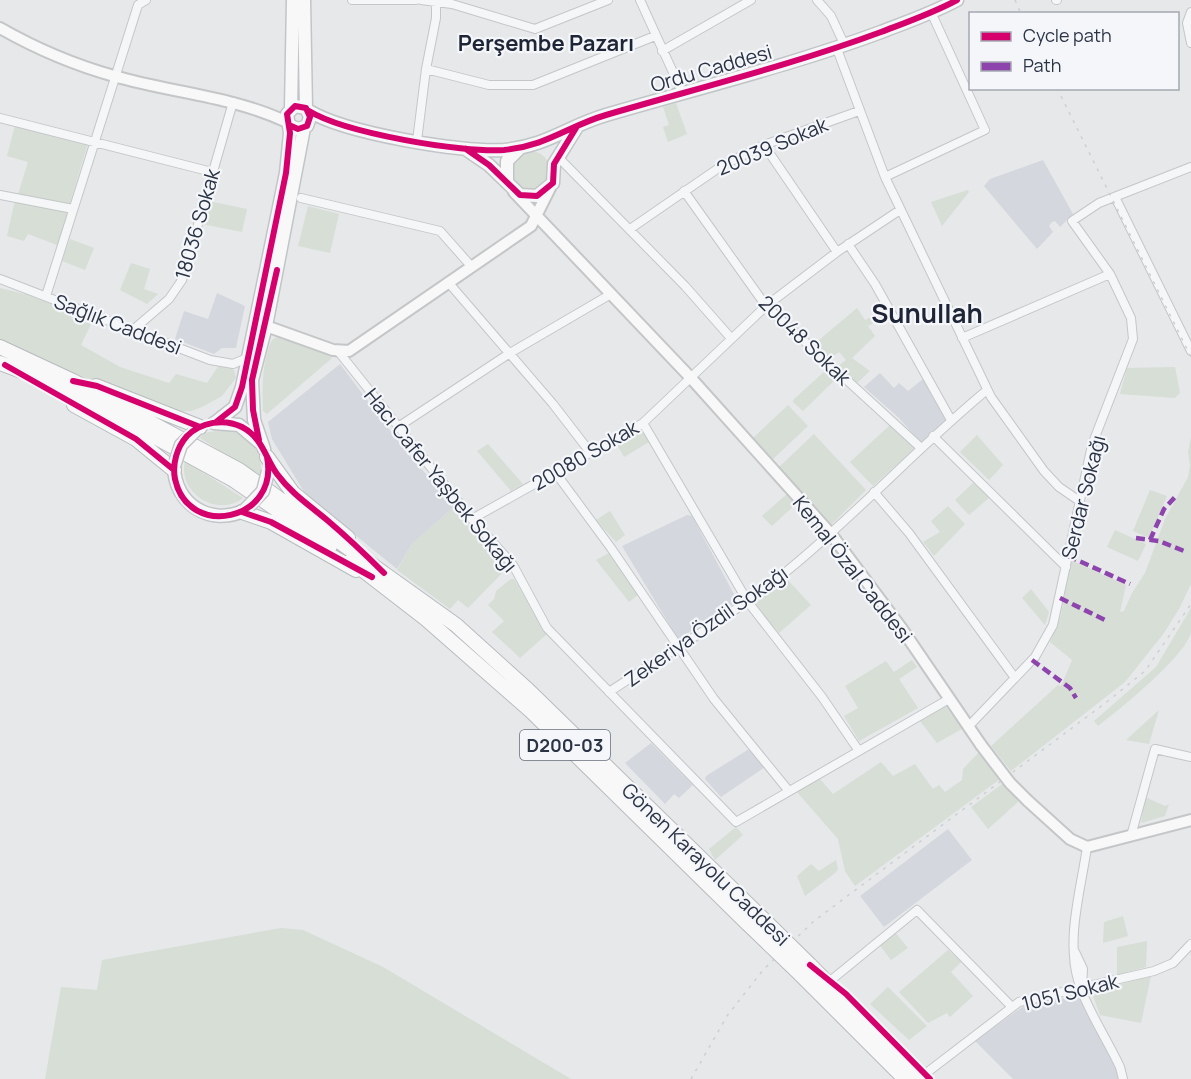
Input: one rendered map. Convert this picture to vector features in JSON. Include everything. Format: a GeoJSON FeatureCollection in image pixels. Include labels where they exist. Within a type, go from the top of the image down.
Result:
{"type":"FeatureCollection","features":[{"type":"Feature","properties":{"kind":"highway","name":"Gönen Karayolu Caddesi"},"geometry":{"type":"LineString","coordinates":[[0,347],[73,381],[239,470],[378,575]]}},
{"type":"Feature","properties":{"kind":"highway","name":"Gönen Karayolu Caddesi"},"geometry":{"type":"LineString","coordinates":[[2,364],[43,379],[232,479],[456,625],[528,690],[753,920],[805,970],[905,1079]]}},
{"type":"Feature","properties":{"kind":"highway","name":"D200-03"},"geometry":{"type":"LineString","coordinates":[[2,364],[136,439],[174,468]]}},
{"type":"Feature","properties":{"kind":"highway","name":"D200-03"},"geometry":{"type":"LineString","coordinates":[[73,381],[97,386],[199,428]]}},
{"type":"Feature","properties":{"kind":"highway"},"geometry":{"type":"LineString","coordinates":[[266,459],[294,493],[348,538],[378,575]]}},
{"type":"Feature","properties":{"kind":"highway"},"geometry":{"type":"LineString","coordinates":[[244,511],[378,575]]}},
{"type":"Feature","properties":{"kind":"highway","name":"D200-03"},"geometry":{"type":"LineString","coordinates":[[805,970],[830,1013],[894,1068]]}},
{"type":"Feature","properties":{"kind":"highway","name":"Gönen Karayolu Caddesi"},"geometry":{"type":"LineString","coordinates":[[894,1068],[926,1077]]}},
{"type":"Feature","properties":{"kind":"main road"},"geometry":{"type":"LineString","coordinates":[[293,0],[286,173],[235,406],[216,422],[199,428],[181,445],[174,468],[180,492],[196,509],[217,516],[244,511],[263,491],[266,459],[254,420],[252,390],[305,127],[310,120],[304,0]]}},
{"type":"Feature","properties":{"kind":"main road","name":"Ordu Caddesi"},"geometry":{"type":"LineString","coordinates":[[333,124],[465,149],[503,150],[525,147],[546,142],[580,123],[841,47],[957,0]]}},
{"type":"Feature","properties":{"kind":"main road"},"geometry":{"type":"LineString","coordinates":[[0,28],[47,52],[114,76],[289,116],[298,129],[333,124]]}},
{"type":"Feature","properties":{"kind":"main road"},"geometry":{"type":"LineString","coordinates":[[289,116],[299,105],[333,124]]}},
{"type":"Feature","properties":{"kind":"main road"},"geometry":{"type":"LineString","coordinates":[[266,326],[338,351],[351,350],[522,232],[536,217],[545,202],[558,164],[580,123]]}},
{"type":"Feature","properties":{"kind":"main road"},"geometry":{"type":"LineString","coordinates":[[510,186],[505,176],[507,161],[517,150],[525,147],[541,148],[558,164]]}},
{"type":"Feature","properties":{"kind":"main road"},"geometry":{"type":"LineString","coordinates":[[465,149],[489,165],[510,186],[528,197],[542,194],[550,188]]}},
{"type":"Feature","properties":{"kind":"main road","name":"Kemal Özal Caddesi"},"geometry":{"type":"LineString","coordinates":[[510,186],[546,228],[690,377],[831,534],[902,629],[968,727],[1010,783],[1070,839],[1087,847]]}},
{"type":"Feature","properties":{"kind":"main road"},"geometry":{"type":"LineString","coordinates":[[545,202],[546,228]]}},
{"type":"Feature","properties":{"kind":"main road"},"geometry":{"type":"LineString","coordinates":[[216,422],[233,424],[254,435],[266,459]]}},
{"type":"Feature","properties":{"kind":"main road"},"geometry":{"type":"LineString","coordinates":[[1087,847],[1191,820]]}},
{"type":"Feature","properties":{"kind":"main road"},"geometry":{"type":"LineString","coordinates":[[805,970],[830,981],[926,1077]]}},
{"type":"Feature","properties":{"kind":"street"},"geometry":{"type":"LineString","coordinates":[[128,0],[138,5]]}},
{"type":"Feature","properties":{"kind":"street"},"geometry":{"type":"LineString","coordinates":[[45,296],[138,5],[146,0]]}},
{"type":"Feature","properties":{"kind":"street"},"geometry":{"type":"LineString","coordinates":[[352,1],[436,1],[535,29],[608,0]]}},
{"type":"Feature","properties":{"kind":"street"},"geometry":{"type":"LineString","coordinates":[[640,0],[682,93]]}},
{"type":"Feature","properties":{"kind":"street"},"geometry":{"type":"LineString","coordinates":[[662,51],[751,0]]}},
{"type":"Feature","properties":{"kind":"street"},"geometry":{"type":"LineString","coordinates":[[817,0],[831,16],[859,111],[885,177],[987,390],[1026,449],[1059,487],[1078,500]]}},
{"type":"Feature","properties":{"kind":"street"},"geometry":{"type":"LineString","coordinates":[[417,141],[426,69],[436,18],[436,1]]}},
{"type":"Feature","properties":{"kind":"street"},"geometry":{"type":"LineString","coordinates":[[885,177],[985,130],[931,12]]}},
{"type":"Feature","properties":{"kind":"street"},"geometry":{"type":"LineString","coordinates":[[1191,12],[1187,23],[1191,43]]}},
{"type":"Feature","properties":{"kind":"street"},"geometry":{"type":"LineString","coordinates":[[426,69],[489,86],[533,85],[655,36]]}},
{"type":"Feature","properties":{"kind":"street","name":"18036 Sokak"},"geometry":{"type":"LineString","coordinates":[[134,329],[169,299],[182,280],[233,102]]}},
{"type":"Feature","properties":{"kind":"street","name":"20039 Sokak"},"geometry":{"type":"LineString","coordinates":[[630,229],[723,165],[764,145],[859,111]]}},
{"type":"Feature","properties":{"kind":"street"},"geometry":{"type":"LineString","coordinates":[[0,118],[94,140],[212,172]]}},
{"type":"Feature","properties":{"kind":"street"},"geometry":{"type":"LineString","coordinates":[[764,145],[837,252]]}},
{"type":"Feature","properties":{"kind":"street"},"geometry":{"type":"LineString","coordinates":[[558,164],[630,229],[730,337]]}},
{"type":"Feature","properties":{"kind":"street"},"geometry":{"type":"LineString","coordinates":[[1191,167],[1114,197],[1191,351]]}},
{"type":"Feature","properties":{"kind":"street","name":"20048 Sokak"},"geometry":{"type":"LineString","coordinates":[[684,190],[726,254],[766,306],[920,447]]}},
{"type":"Feature","properties":{"kind":"street"},"geometry":{"type":"LineString","coordinates":[[0,195],[73,209]]}},
{"type":"Feature","properties":{"kind":"street","name":"Serdar Sokağı"},"geometry":{"type":"LineString","coordinates":[[968,727],[1035,657],[1048,636],[1057,614],[1078,500],[1092,445],[1133,339],[1131,318],[1110,274],[1072,221],[1092,206],[1114,197]]}},
{"type":"Feature","properties":{"kind":"street"},"geometry":{"type":"LineString","coordinates":[[301,198],[440,231],[471,266]]}},
{"type":"Feature","properties":{"kind":"street","name":"20080 Sokak"},"geometry":{"type":"LineString","coordinates":[[472,519],[643,423],[730,337],[766,306],[848,244],[900,210]]}},
{"type":"Feature","properties":{"kind":"street"},"geometry":{"type":"LineString","coordinates":[[848,244],[875,284],[951,420]]}},
{"type":"Feature","properties":{"kind":"street"},"geometry":{"type":"LineString","coordinates":[[963,338],[1110,274]]}},
{"type":"Feature","properties":{"kind":"street","name":"Sağlık Caddesi"},"geometry":{"type":"LineString","coordinates":[[0,279],[210,360],[243,363]]}},
{"type":"Feature","properties":{"kind":"street"},"geometry":{"type":"LineString","coordinates":[[448,282],[510,353],[590,452]]}},
{"type":"Feature","properties":{"kind":"street"},"geometry":{"type":"LineString","coordinates":[[398,427],[510,353],[611,294]]}},
{"type":"Feature","properties":{"kind":"street","name":"Hacı Cafer Yaşbek Sokağı"},"geometry":{"type":"LineString","coordinates":[[338,351],[472,519],[513,565],[547,628],[736,822],[788,790]]}},
{"type":"Feature","properties":{"kind":"street","name":"Zekeriya Özdil Sokağı"},"geometry":{"type":"LineString","coordinates":[[609,692],[748,602],[831,534],[920,447],[987,390]]}},
{"type":"Feature","properties":{"kind":"street"},"geometry":{"type":"LineString","coordinates":[[643,423],[748,602],[822,697],[859,751]]}},
{"type":"Feature","properties":{"kind":"street"},"geometry":{"type":"LineString","coordinates":[[933,436],[1066,567]]}},
{"type":"Feature","properties":{"kind":"street"},"geometry":{"type":"LineString","coordinates":[[555,472],[618,558],[714,699],[788,790],[950,699]]}},
{"type":"Feature","properties":{"kind":"street"},"geometry":{"type":"LineString","coordinates":[[874,492],[909,533],[1015,678]]}},
{"type":"Feature","properties":{"kind":"street"},"geometry":{"type":"LineString","coordinates":[[1131,836],[1155,749],[1191,757]]}},
{"type":"Feature","properties":{"kind":"street"},"geometry":{"type":"LineString","coordinates":[[1087,847],[1073,935],[1075,952],[1082,966],[1081,989],[1120,1067],[1123,1079]]}},
{"type":"Feature","properties":{"kind":"street"},"geometry":{"type":"LineString","coordinates":[[830,981],[917,910],[1012,1007]]}},
{"type":"Feature","properties":{"kind":"street","name":"1051 Sokak"},"geometry":{"type":"LineString","coordinates":[[926,1077],[1012,1007],[1026,1000],[1081,989],[1167,966],[1182,955],[1191,944]]}},
{"type":"Feature","properties":{"kind":"shaded area"},"geometry":{"type":"Polygon","coordinates":[[[676,103],[687,134],[668,142],[663,127],[669,125],[663,107],[676,103]]]}},
{"type":"Feature","properties":{"kind":"shaded area"},"geometry":{"type":"Polygon","coordinates":[[[15,125],[88,143],[69,206],[18,194],[28,162],[7,156],[15,125]]]}},
{"type":"Feature","properties":{"kind":"shaded area"},"geometry":{"type":"Polygon","coordinates":[[[530,151],[544,157],[550,171],[544,185],[530,191],[516,185],[510,171],[516,157],[530,151]]]}},
{"type":"Feature","properties":{"kind":"shaded area"},"geometry":{"type":"Polygon","coordinates":[[[1043,160],[1073,214],[1060,227],[1055,221],[1052,222],[1049,226],[1053,232],[1037,249],[984,186],[990,179],[1043,160]]]}},
{"type":"Feature","properties":{"kind":"shaded area"},"geometry":{"type":"Polygon","coordinates":[[[968,190],[969,192],[942,226],[931,202],[968,190]]]}},
{"type":"Feature","properties":{"kind":"shaded area"},"geometry":{"type":"Polygon","coordinates":[[[15,200],[64,210],[68,215],[57,245],[28,234],[24,241],[7,236],[15,200]]]}},
{"type":"Feature","properties":{"kind":"shaded area"},"geometry":{"type":"Polygon","coordinates":[[[208,201],[247,209],[242,232],[202,224],[208,201]]]}},
{"type":"Feature","properties":{"kind":"shaded area"},"geometry":{"type":"Polygon","coordinates":[[[308,206],[339,214],[330,253],[298,246],[308,206]]]}},
{"type":"Feature","properties":{"kind":"shaded area"},"geometry":{"type":"Polygon","coordinates":[[[70,239],[94,248],[85,270],[62,261],[70,239]]]}},
{"type":"Feature","properties":{"kind":"shaded area"},"geometry":{"type":"Polygon","coordinates":[[[131,263],[150,269],[144,289],[158,294],[147,304],[120,290],[131,263]]]}},
{"type":"Feature","properties":{"kind":"shaded area"},"geometry":{"type":"Polygon","coordinates":[[[0,288],[28,295],[93,320],[81,345],[120,367],[169,383],[176,374],[207,383],[219,365],[234,370],[236,378],[222,396],[202,407],[191,411],[172,412],[99,382],[74,377],[0,343],[0,288]]]}},
{"type":"Feature","properties":{"kind":"shaded area"},"geometry":{"type":"Polygon","coordinates":[[[217,293],[245,306],[236,348],[222,348],[214,354],[175,339],[184,311],[208,319],[217,293]]]}},
{"type":"Feature","properties":{"kind":"shaded area"},"geometry":{"type":"Polygon","coordinates":[[[857,308],[865,320],[883,311],[885,317],[868,326],[875,336],[852,358],[870,371],[857,383],[838,366],[846,360],[839,352],[829,359],[813,345],[857,308]]]}},
{"type":"Feature","properties":{"kind":"shaded area"},"geometry":{"type":"Polygon","coordinates":[[[277,337],[306,343],[332,358],[267,414],[263,411],[264,366],[272,340],[277,337]]]}},
{"type":"Feature","properties":{"kind":"shaded area"},"geometry":{"type":"Polygon","coordinates":[[[340,364],[407,453],[455,506],[412,544],[397,569],[306,495],[272,439],[268,422],[340,364]]]}},
{"type":"Feature","properties":{"kind":"shaded area"},"geometry":{"type":"Polygon","coordinates":[[[1175,367],[1180,393],[1175,398],[1120,394],[1127,368],[1175,367]]]}},
{"type":"Feature","properties":{"kind":"shaded area"},"geometry":{"type":"Polygon","coordinates":[[[825,371],[830,371],[838,377],[803,411],[793,402],[794,399],[825,371]]]}},
{"type":"Feature","properties":{"kind":"shaded area"},"geometry":{"type":"Polygon","coordinates":[[[880,373],[894,388],[899,383],[908,391],[923,379],[948,420],[922,444],[899,418],[864,387],[880,373]]]}},
{"type":"Feature","properties":{"kind":"shaded area"},"geometry":{"type":"Polygon","coordinates":[[[788,405],[808,426],[773,459],[753,438],[788,405]]]}},
{"type":"Feature","properties":{"kind":"shaded area"},"geometry":{"type":"Polygon","coordinates":[[[890,425],[916,447],[873,486],[850,462],[890,425]]]}},
{"type":"Feature","properties":{"kind":"shaded area"},"geometry":{"type":"Polygon","coordinates":[[[641,428],[649,442],[624,457],[616,443],[641,428]]]}},
{"type":"Feature","properties":{"kind":"shaded area"},"geometry":{"type":"Polygon","coordinates":[[[227,429],[242,435],[254,445],[260,460],[259,476],[200,438],[204,433],[227,429]]]}},
{"type":"Feature","properties":{"kind":"shaded area"},"geometry":{"type":"Polygon","coordinates":[[[814,434],[866,490],[832,524],[779,467],[814,434]]]}},
{"type":"Feature","properties":{"kind":"shaded area"},"geometry":{"type":"Polygon","coordinates":[[[977,435],[1003,465],[989,480],[960,452],[977,435]]]}},
{"type":"Feature","properties":{"kind":"shaded area"},"geometry":{"type":"Polygon","coordinates":[[[1191,437],[1191,584],[1179,609],[1164,633],[1125,682],[1011,771],[991,746],[1058,685],[1061,686],[1072,660],[1050,642],[1061,615],[1071,560],[1126,585],[1120,612],[1124,611],[1145,573],[1165,519],[1188,477],[1190,465],[1188,452],[1191,437]]]}},
{"type":"Feature","properties":{"kind":"shaded area"},"geometry":{"type":"Polygon","coordinates":[[[488,444],[523,484],[511,491],[477,451],[488,444]]]}},
{"type":"Feature","properties":{"kind":"shaded area"},"geometry":{"type":"Polygon","coordinates":[[[185,461],[243,498],[222,505],[212,504],[202,499],[187,483],[184,473],[185,461]]]}},
{"type":"Feature","properties":{"kind":"shaded area"},"geometry":{"type":"Polygon","coordinates":[[[973,483],[990,497],[969,515],[955,500],[973,483]]]}},
{"type":"Feature","properties":{"kind":"shaded area"},"geometry":{"type":"Polygon","coordinates":[[[1150,490],[1167,496],[1149,538],[1133,531],[1150,490]]]}},
{"type":"Feature","properties":{"kind":"shaded area"},"geometry":{"type":"Polygon","coordinates":[[[787,494],[796,504],[772,526],[762,516],[787,494]]]}},
{"type":"Feature","properties":{"kind":"shaded area"},"geometry":{"type":"Polygon","coordinates":[[[455,506],[509,566],[468,608],[458,600],[450,609],[397,570],[412,544],[455,506]]]}},
{"type":"Feature","properties":{"kind":"shaded area"},"geometry":{"type":"Polygon","coordinates":[[[948,506],[965,524],[934,556],[923,542],[940,532],[931,521],[948,506]]]}},
{"type":"Feature","properties":{"kind":"shaded area"},"geometry":{"type":"Polygon","coordinates":[[[610,511],[625,535],[616,542],[596,520],[610,511]]]}},
{"type":"Feature","properties":{"kind":"shaded area"},"geometry":{"type":"Polygon","coordinates":[[[687,515],[692,516],[736,598],[735,603],[678,639],[622,546],[687,515]]]}},
{"type":"Feature","properties":{"kind":"shaded area"},"geometry":{"type":"Polygon","coordinates":[[[1115,530],[1146,544],[1138,561],[1107,547],[1115,530]]]}},
{"type":"Feature","properties":{"kind":"shaded area"},"geometry":{"type":"Polygon","coordinates":[[[609,553],[639,594],[629,602],[596,560],[609,553]]]}},
{"type":"Feature","properties":{"kind":"shaded area"},"geometry":{"type":"Polygon","coordinates":[[[786,578],[811,605],[779,633],[755,604],[786,578]]]}},
{"type":"Feature","properties":{"kind":"shaded area"},"geometry":{"type":"Polygon","coordinates":[[[514,579],[547,634],[520,658],[492,632],[504,621],[488,605],[494,599],[496,591],[514,579]]]}},
{"type":"Feature","properties":{"kind":"shaded area"},"geometry":{"type":"Polygon","coordinates":[[[1031,589],[1049,612],[1045,625],[1022,598],[1031,589]]]}},
{"type":"Feature","properties":{"kind":"shaded area"},"geometry":{"type":"Polygon","coordinates":[[[1191,608],[1191,632],[1177,655],[1150,682],[1098,726],[1094,721],[1156,667],[1191,608]]]}},
{"type":"Feature","properties":{"kind":"shaded area"},"geometry":{"type":"Polygon","coordinates":[[[912,660],[917,667],[899,679],[918,708],[859,741],[844,716],[858,708],[845,686],[886,661],[894,672],[912,660]]]}},
{"type":"Feature","properties":{"kind":"shaded area"},"geometry":{"type":"Polygon","coordinates":[[[945,706],[962,729],[937,743],[920,721],[945,706]]]}},
{"type":"Feature","properties":{"kind":"shaded area"},"geometry":{"type":"Polygon","coordinates":[[[1159,710],[1149,744],[1126,740],[1159,710]]]}},
{"type":"Feature","properties":{"kind":"shaded area"},"geometry":{"type":"Polygon","coordinates":[[[651,743],[693,785],[679,798],[674,794],[665,804],[625,763],[651,743]]]}},
{"type":"Feature","properties":{"kind":"shaded area"},"geometry":{"type":"Polygon","coordinates":[[[749,749],[765,767],[721,797],[705,779],[706,776],[749,749]]]}},
{"type":"Feature","properties":{"kind":"shaded area"},"geometry":{"type":"Polygon","coordinates":[[[979,752],[1000,779],[855,886],[845,871],[838,839],[796,791],[820,779],[833,794],[881,762],[893,776],[915,764],[933,789],[939,785],[945,792],[962,780],[963,769],[979,752]]]}},
{"type":"Feature","properties":{"kind":"shaded area"},"geometry":{"type":"Polygon","coordinates":[[[1005,782],[1018,802],[988,829],[971,807],[1005,782]]]}},
{"type":"Feature","properties":{"kind":"shaded area"},"geometry":{"type":"Polygon","coordinates":[[[1145,797],[1165,806],[1169,804],[1165,816],[1141,823],[1145,797]]]}},
{"type":"Feature","properties":{"kind":"shaded area"},"geometry":{"type":"Polygon","coordinates":[[[736,827],[743,835],[715,860],[709,849],[736,827]]]}},
{"type":"Feature","properties":{"kind":"shaded area"},"geometry":{"type":"Polygon","coordinates":[[[948,829],[972,860],[884,927],[860,896],[948,829]]]}},
{"type":"Feature","properties":{"kind":"shaded area"},"geometry":{"type":"Polygon","coordinates":[[[836,860],[838,869],[835,873],[805,896],[797,876],[811,864],[819,871],[836,860]]]}},
{"type":"Feature","properties":{"kind":"shaded area"},"geometry":{"type":"Polygon","coordinates":[[[1123,916],[1128,936],[1103,943],[1104,922],[1123,916]]]}},
{"type":"Feature","properties":{"kind":"shaded area"},"geometry":{"type":"Polygon","coordinates":[[[281,928],[303,930],[383,967],[571,1079],[45,1079],[61,987],[97,990],[102,960],[281,928]]]}},
{"type":"Feature","properties":{"kind":"shaded area"},"geometry":{"type":"Polygon","coordinates":[[[894,931],[908,948],[891,960],[878,943],[894,931]]]}},
{"type":"Feature","properties":{"kind":"shaded area"},"geometry":{"type":"Polygon","coordinates":[[[1147,941],[1146,967],[1117,975],[1117,947],[1147,941]]]}},
{"type":"Feature","properties":{"kind":"shaded area"},"geometry":{"type":"Polygon","coordinates":[[[948,950],[961,962],[951,972],[973,996],[950,1017],[947,1013],[928,1023],[899,992],[948,950]]]}},
{"type":"Feature","properties":{"kind":"shaded area"},"geometry":{"type":"Polygon","coordinates":[[[1151,976],[1141,1023],[1100,1015],[1093,996],[1095,991],[1151,976]]]}},
{"type":"Feature","properties":{"kind":"shaded area"},"geometry":{"type":"Polygon","coordinates":[[[888,987],[927,1026],[909,1040],[870,1004],[888,987]]]}},
{"type":"Feature","properties":{"kind":"shaded area"},"geometry":{"type":"Polygon","coordinates":[[[1082,997],[1115,1060],[1119,1079],[1013,1079],[975,1041],[1025,1005],[1050,999],[1082,997]]]}},
{"type":"Feature","properties":{"kind":"railway"},"geometry":{"type":"LineString","coordinates":[[1015,0],[1020,12]]}},
{"type":"Feature","properties":{"kind":"railway"},"geometry":{"type":"LineString","coordinates":[[1058,90],[1191,357]]}},
{"type":"Feature","properties":{"kind":"railway"},"geometry":{"type":"LineString","coordinates":[[691,1079],[727,1016],[763,970],[814,921],[1145,671],[1191,604]]}},
{"type":"Feature","properties":{"kind":"marked path"},"geometry":{"type":"LineString","coordinates":[[1150,540],[1164,509],[1176,496]]}},
{"type":"Feature","properties":{"kind":"marked path"},"geometry":{"type":"LineString","coordinates":[[1136,538],[1159,541],[1184,551]]}},
{"type":"Feature","properties":{"kind":"marked path"},"geometry":{"type":"LineString","coordinates":[[1068,556],[1130,584]]}},
{"type":"Feature","properties":{"kind":"marked path"},"geometry":{"type":"LineString","coordinates":[[1060,598],[1107,621]]}},
{"type":"Feature","properties":{"kind":"marked path"},"geometry":{"type":"LineString","coordinates":[[1032,660],[1070,688],[1076,698]]}},
{"type":"Feature","properties":{"kind":"cycle path"},"geometry":{"type":"LineString","coordinates":[[309,111],[349,127],[404,140],[485,150],[519,148],[545,140],[592,119],[779,66],[847,44],[920,17],[957,0]]}},
{"type":"Feature","properties":{"kind":"cycle path"},"geometry":{"type":"LineString","coordinates":[[216,422],[235,407],[242,387],[286,173],[290,133],[287,114],[295,106],[306,108],[310,117],[307,126],[298,129],[289,125]]}},
{"type":"Feature","properties":{"kind":"cycle path"},"geometry":{"type":"LineString","coordinates":[[466,149],[489,165],[520,195],[537,196],[553,183],[554,164],[576,128]]}},
{"type":"Feature","properties":{"kind":"cycle path"},"geometry":{"type":"LineString","coordinates":[[259,440],[253,410],[252,380],[277,270]]}},
{"type":"Feature","properties":{"kind":"cycle path"},"geometry":{"type":"LineString","coordinates":[[5,365],[136,439],[174,470]]}},
{"type":"Feature","properties":{"kind":"cycle path"},"geometry":{"type":"LineString","coordinates":[[73,381],[97,386],[200,427]]}},
{"type":"Feature","properties":{"kind":"cycle path"},"geometry":{"type":"LineString","coordinates":[[267,457],[267,479],[260,496],[247,508],[231,515],[213,516],[197,510],[183,498],[175,479],[174,468],[178,450],[183,440],[193,431],[199,427],[220,422],[242,427],[259,442],[277,474],[288,487],[384,573]]}},
{"type":"Feature","properties":{"kind":"cycle path"},"geometry":{"type":"LineString","coordinates":[[242,512],[271,522],[372,577]]}},
{"type":"Feature","properties":{"kind":"cycle path"},"geometry":{"type":"LineString","coordinates":[[810,965],[846,994],[930,1079]]}},
{"type":"Feature","properties":{"kind":"district","name":"Perşembe Pazarı"},"geometry":{"type":"Point","coordinates":[546,43]}},
{"type":"Feature","properties":{"kind":"district","name":"Sunullah"},"geometry":{"type":"Point","coordinates":[927,313]}}]}
